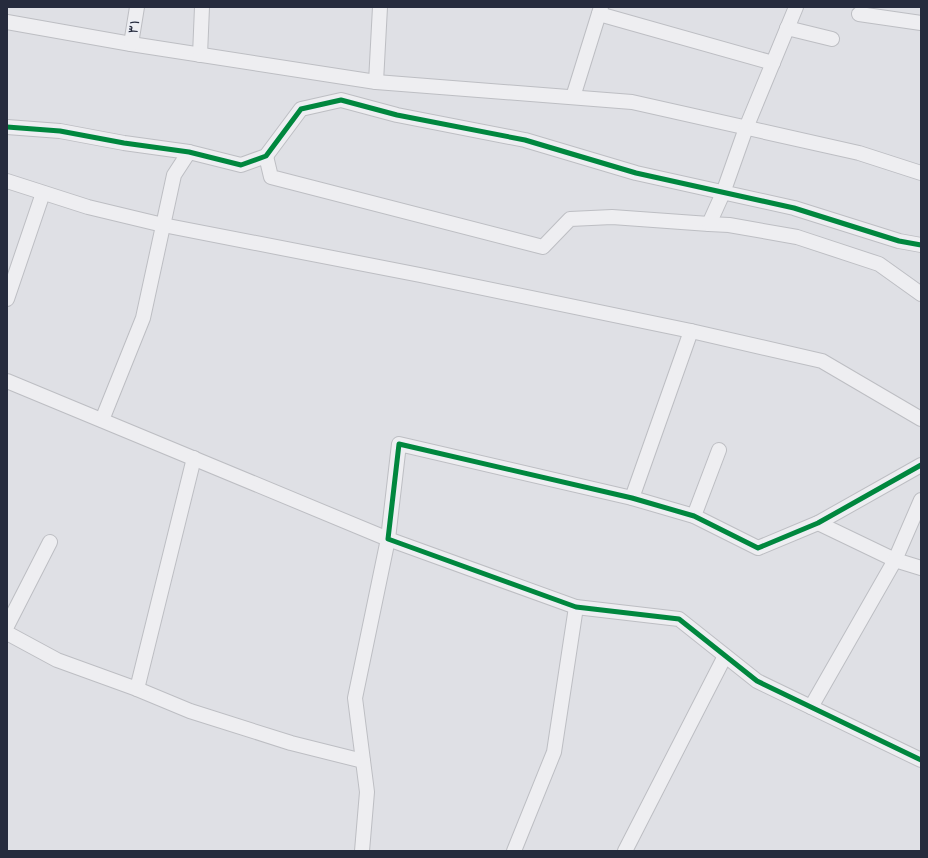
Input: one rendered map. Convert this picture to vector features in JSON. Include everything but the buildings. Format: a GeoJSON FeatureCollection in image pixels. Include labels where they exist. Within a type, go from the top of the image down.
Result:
{"type":"FeatureCollection","features":[{"type":"Feature","properties":{"kind":"street","name":"۳۱"},"geometry":{"type":"LineString","coordinates":[[131,44],[136,7]]}},
{"type":"Feature","properties":{"kind":"street"},"geometry":{"type":"LineString","coordinates":[[200,55],[202,7]]}},
{"type":"Feature","properties":{"kind":"street"},"geometry":{"type":"LineString","coordinates":[[376,82],[380,7]]}},
{"type":"Feature","properties":{"kind":"street"},"geometry":{"type":"LineString","coordinates":[[709,224],[723,193],[746,128],[796,7]]}},
{"type":"Feature","properties":{"kind":"street"},"geometry":{"type":"LineString","coordinates":[[573,97],[600,10],[773,63]]}},
{"type":"Feature","properties":{"kind":"street"},"geometry":{"type":"LineString","coordinates":[[859,14],[921,24]]}},
{"type":"Feature","properties":{"kind":"street"},"geometry":{"type":"LineString","coordinates":[[7,22],[131,44],[376,82],[632,102],[859,153],[921,173]]}},
{"type":"Feature","properties":{"kind":"street"},"geometry":{"type":"LineString","coordinates":[[787,28],[832,39]]}},
{"type":"Feature","properties":{"kind":"street"},"geometry":{"type":"LineString","coordinates":[[7,127],[60,131],[124,143],[189,152],[241,165],[266,156],[301,109],[341,100],[398,115],[525,140],[636,173],[794,208],[899,241],[921,245]]}},
{"type":"Feature","properties":{"kind":"street"},"geometry":{"type":"LineString","coordinates":[[102,420],[143,318],[174,175],[189,152]]}},
{"type":"Feature","properties":{"kind":"street"},"geometry":{"type":"LineString","coordinates":[[266,156],[271,177],[543,247],[570,219],[612,217],[729,225],[797,237],[879,264],[921,294]]}},
{"type":"Feature","properties":{"kind":"street"},"geometry":{"type":"LineString","coordinates":[[7,180],[88,207],[164,225],[420,275],[691,331],[822,361],[921,419]]}},
{"type":"Feature","properties":{"kind":"street"},"geometry":{"type":"LineString","coordinates":[[7,299],[43,193]]}},
{"type":"Feature","properties":{"kind":"street"},"geometry":{"type":"LineString","coordinates":[[632,498],[691,331]]}},
{"type":"Feature","properties":{"kind":"street"},"geometry":{"type":"LineString","coordinates":[[7,381],[388,539],[576,607],[679,620],[757,681],[921,760]]}},
{"type":"Feature","properties":{"kind":"street"},"geometry":{"type":"LineString","coordinates":[[362,851],[367,792],[355,698],[388,539],[399,444],[632,498],[694,516],[758,548],[818,524],[921,465]]}},
{"type":"Feature","properties":{"kind":"street"},"geometry":{"type":"LineString","coordinates":[[694,516],[719,450]]}},
{"type":"Feature","properties":{"kind":"street"},"geometry":{"type":"LineString","coordinates":[[137,689],[194,458]]}},
{"type":"Feature","properties":{"kind":"street"},"geometry":{"type":"LineString","coordinates":[[811,707],[895,560],[921,500]]}},
{"type":"Feature","properties":{"kind":"street"},"geometry":{"type":"LineString","coordinates":[[818,524],[895,560],[921,568]]}},
{"type":"Feature","properties":{"kind":"street"},"geometry":{"type":"LineString","coordinates":[[7,626],[50,542]]}},
{"type":"Feature","properties":{"kind":"street"},"geometry":{"type":"LineString","coordinates":[[514,851],[554,752],[576,607]]}},
{"type":"Feature","properties":{"kind":"street"},"geometry":{"type":"LineString","coordinates":[[7,633],[57,660],[137,689],[190,711],[291,743],[363,761]]}},
{"type":"Feature","properties":{"kind":"street"},"geometry":{"type":"LineString","coordinates":[[626,851],[725,656]]}},
{"type":"Feature","properties":{"kind":"cycle path"},"geometry":{"type":"LineString","coordinates":[[7,127],[60,131],[124,143],[189,152],[241,165],[266,156],[301,109],[341,100],[397,115],[525,140],[636,173],[794,208],[899,241],[921,245]]}},
{"type":"Feature","properties":{"kind":"cycle path"},"geometry":{"type":"LineString","coordinates":[[921,465],[818,523],[758,548],[694,516],[632,498],[399,444],[388,539],[576,607],[679,619],[757,681],[921,760]]}}]}
